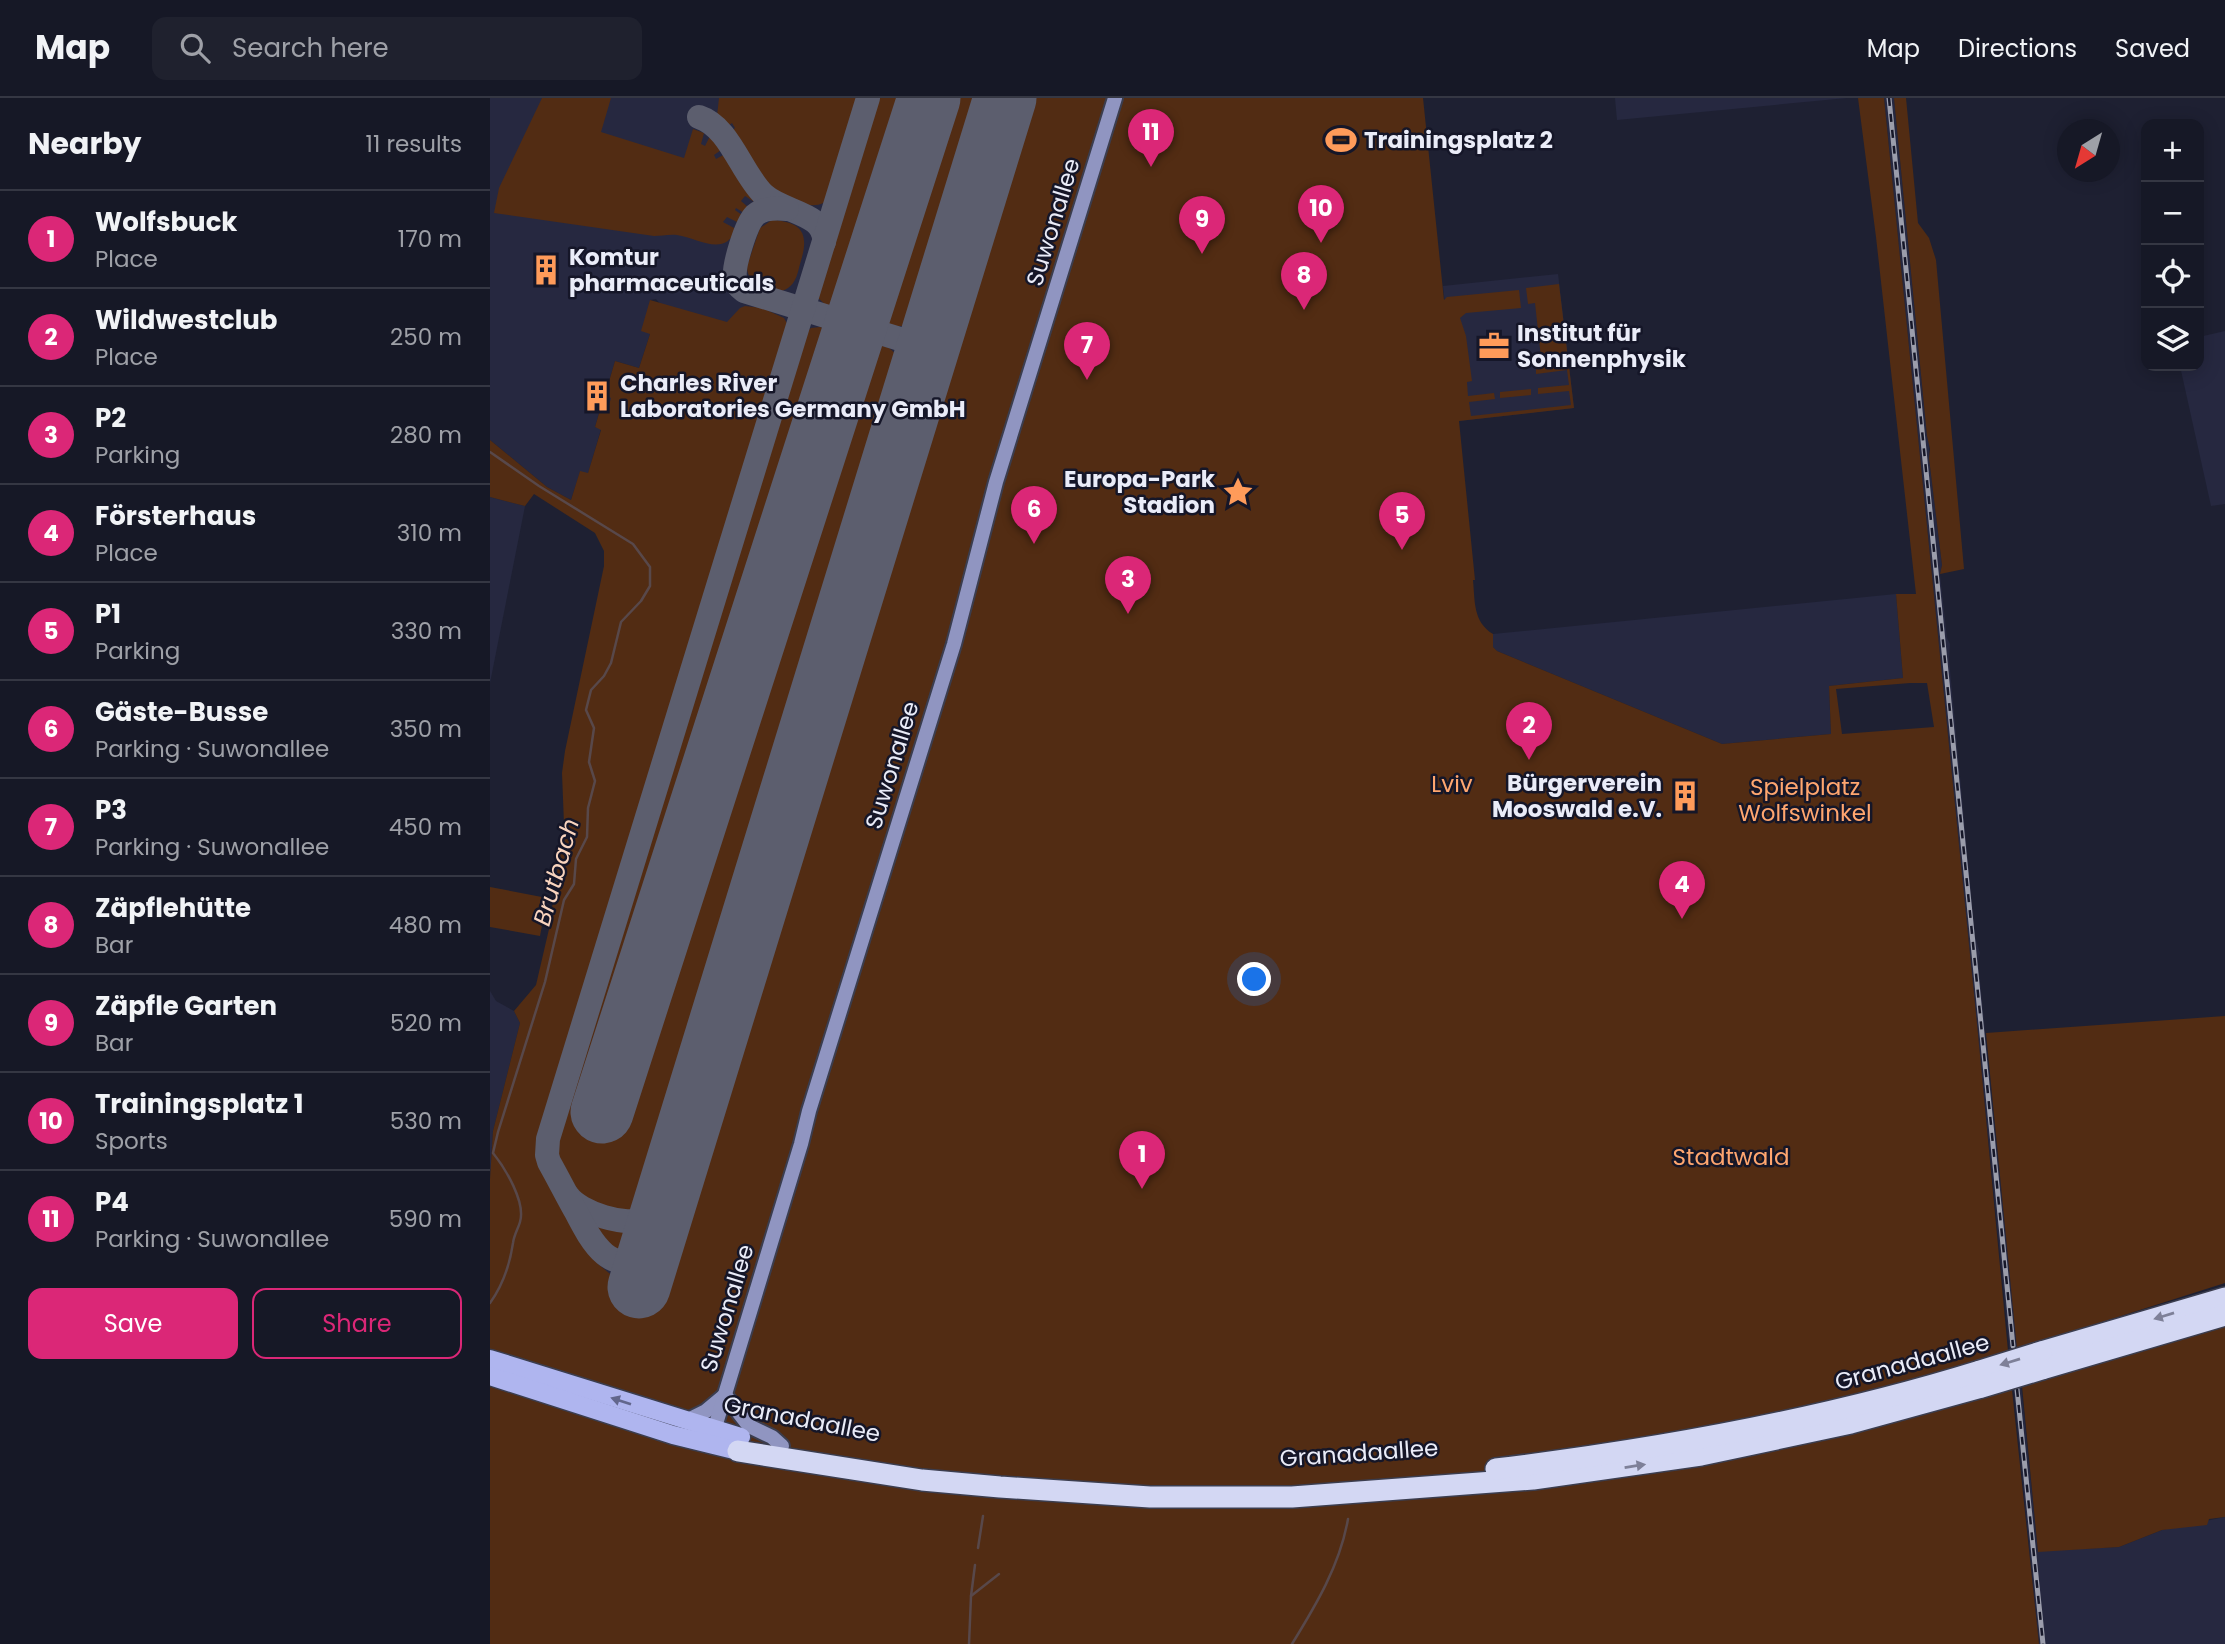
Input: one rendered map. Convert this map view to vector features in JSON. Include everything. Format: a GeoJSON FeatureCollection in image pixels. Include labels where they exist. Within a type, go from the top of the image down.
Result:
{"type":"FeatureCollection","features":[{"type":"Feature","properties":{"kind":"highway","name":"Granadaallee"},"geometry":{"type":"LineString","coordinates":[[2042,1361],[2225,1298]]}},
{"type":"Feature","properties":{"kind":"highway","name":"Granadaallee"},"geometry":{"type":"LineString","coordinates":[[739,1444],[922,1480],[1150,1497],[1292,1497],[1533,1479],[1701,1455],[1851,1423],[2042,1361],[2225,1315]]}},
{"type":"Feature","properties":{"kind":"highway","name":"Granadaallee"},"geometry":{"type":"LineString","coordinates":[[739,1444],[782,1446],[937,1469],[1071,1481],[1220,1486],[1359,1482],[1531,1464],[1720,1436],[1927,1387],[1981,1379]]}},
{"type":"Feature","properties":{"kind":"main road","name":"Granadaallee"},"geometry":{"type":"LineString","coordinates":[[490,1359],[686,1421],[712,1437]]}},
{"type":"Feature","properties":{"kind":"main road","name":"Granadaallee"},"geometry":{"type":"LineString","coordinates":[[490,1376],[739,1444]]}},
{"type":"Feature","properties":{"kind":"street","name":"Suwonallee"},"geometry":{"type":"LineString","coordinates":[[712,1437],[809,1111],[954,644],[996,482],[1115,98]]}},
{"type":"Feature","properties":{"kind":"street"},"geometry":{"type":"LineString","coordinates":[[686,1421],[706,1411],[725,1395],[749,1426],[772,1437],[782,1446]]}},
{"type":"Feature","properties":{"kind":"shaded area"},"geometry":{"type":"Polygon","coordinates":[[[490,98],[1098,98],[745,1231],[618,1369],[508,1125],[683,330],[656,299],[650,300],[650,334],[639,368],[615,361],[605,395],[612,397],[609,405],[602,403],[595,427],[601,429],[588,474],[580,472],[571,500],[547,487],[490,440],[490,98]]]}},
{"type":"Feature","properties":{"kind":"shaded area"},"geometry":{"type":"Polygon","coordinates":[[[1615,98],[1847,98],[1617,120],[1615,98]]]}},
{"type":"Feature","properties":{"kind":"shaded area"},"geometry":{"type":"Polygon","coordinates":[[[1884,98],[1894,98],[1942,565],[1940,574],[1947,638],[1950,644],[1949,659],[1975,937],[1980,953],[1978,962],[2038,1551],[2119,1547],[2162,1530],[2225,1517],[2225,1644],[2039,1644],[1884,98]]]}},
{"type":"Feature","properties":{"kind":"shaded area"},"geometry":{"type":"Polygon","coordinates":[[[1558,274],[1574,408],[1458,421],[1443,286],[1558,274]]]}},
{"type":"Feature","properties":{"kind":"shaded area"},"geometry":{"type":"Polygon","coordinates":[[[2225,331],[2225,504],[2211,506],[2181,371],[2204,371],[2204,336],[2225,331]]]}},
{"type":"Feature","properties":{"kind":"shaded area"},"geometry":{"type":"Polygon","coordinates":[[[490,497],[525,506],[490,683],[490,497]]]}},
{"type":"Feature","properties":{"kind":"shaded area"},"geometry":{"type":"Polygon","coordinates":[[[1896,594],[1903,678],[1829,686],[1831,734],[1722,744],[1497,651],[1493,647],[1493,634],[1896,594]]]}},
{"type":"Feature","properties":{"kind":"shaded area"},"geometry":{"type":"Polygon","coordinates":[[[490,991],[496,1001],[514,1011],[520,1023],[493,1131],[490,1179],[490,991]]]}},
{"type":"Feature","properties":{"kind":"green space"},"geometry":{"type":"Polygon","coordinates":[[[542,98],[611,98],[601,132],[684,158],[693,129],[704,133],[701,144],[705,146],[710,136],[714,136],[724,148],[714,155],[716,159],[727,153],[759,202],[756,203],[745,196],[741,201],[749,208],[744,213],[736,208],[742,215],[737,222],[727,217],[723,222],[736,229],[725,243],[718,244],[677,235],[654,236],[494,213],[499,188],[542,98]]]}},
{"type":"Feature","properties":{"kind":"green space"},"geometry":{"type":"Polygon","coordinates":[[[719,98],[863,98],[833,196],[821,204],[808,205],[773,193],[760,184],[744,164],[727,134],[735,128],[732,123],[724,129],[717,116],[719,98]]]}},
{"type":"Feature","properties":{"kind":"green space"},"geometry":{"type":"Polygon","coordinates":[[[874,98],[983,98],[916,317],[904,326],[889,326],[828,307],[818,298],[816,291],[874,98]]]}},
{"type":"Feature","properties":{"kind":"green space"},"geometry":{"type":"Polygon","coordinates":[[[1027,98],[1423,98],[1444,300],[1447,297],[1519,290],[1521,308],[1466,313],[1460,318],[1466,336],[1472,381],[1467,382],[1468,396],[1494,393],[1495,399],[1469,402],[1471,416],[1571,405],[1569,391],[1538,394],[1538,388],[1569,385],[1567,370],[1536,374],[1536,368],[1542,367],[1535,303],[1528,304],[1526,288],[1559,284],[1574,408],[1459,421],[1478,617],[1493,634],[1493,647],[1497,651],[1722,744],[1831,734],[1829,686],[1903,678],[1896,594],[1916,594],[1858,98],[1884,98],[2008,1351],[1979,1360],[1984,1397],[2012,1390],[2039,1644],[490,1644],[490,1179],[493,1131],[520,1023],[514,1011],[536,985],[549,929],[564,824],[562,773],[565,751],[604,566],[604,551],[595,533],[534,494],[525,506],[490,497],[490,440],[547,487],[571,500],[580,471],[588,473],[601,430],[595,427],[602,403],[609,405],[611,398],[605,395],[615,361],[639,368],[650,334],[641,331],[650,300],[727,322],[745,306],[762,308],[784,318],[789,327],[789,339],[541,1147],[543,1161],[598,1264],[620,1282],[658,1294],[1027,98]],[[1927,683],[1836,689],[1842,734],[1934,727],[1927,683]]]}},
{"type":"Feature","properties":{"kind":"green space"},"geometry":{"type":"Polygon","coordinates":[[[1894,98],[1906,98],[1918,223],[1929,238],[1936,260],[1964,569],[1940,574],[1942,565],[1894,98]]]}},
{"type":"Feature","properties":{"kind":"green space"},"geometry":{"type":"Polygon","coordinates":[[[772,220],[798,227],[804,238],[803,254],[795,280],[785,290],[778,291],[768,290],[755,283],[747,270],[760,228],[772,220]]]}},
{"type":"Feature","properties":{"kind":"green space"},"geometry":{"type":"Polygon","coordinates":[[[820,327],[889,348],[897,355],[901,367],[643,1207],[627,1218],[611,1216],[588,1207],[572,1196],[552,1150],[800,338],[811,328],[820,327]]]}},
{"type":"Feature","properties":{"kind":"green space"},"geometry":{"type":"Polygon","coordinates":[[[1531,389],[1531,395],[1500,398],[1500,392],[1531,389]]]}},
{"type":"Feature","properties":{"kind":"green space"},"geometry":{"type":"Polygon","coordinates":[[[490,887],[547,898],[540,936],[490,927],[490,887]]]}},
{"type":"Feature","properties":{"kind":"green space"},"geometry":{"type":"Polygon","coordinates":[[[2225,1016],[2225,1283],[2099,1323],[2049,1342],[2017,1349],[1986,1033],[2225,1016]]]}},
{"type":"Feature","properties":{"kind":"green space"},"geometry":{"type":"Polygon","coordinates":[[[590,1218],[632,1231],[632,1240],[618,1248],[604,1246],[593,1236],[588,1221],[590,1218]]]}},
{"type":"Feature","properties":{"kind":"green space"},"geometry":{"type":"Polygon","coordinates":[[[2225,1326],[2225,1517],[2209,1519],[2207,1525],[2162,1530],[2119,1547],[2038,1552],[2022,1386],[2044,1380],[2043,1376],[2225,1326]]]}},
{"type":"Feature","properties":{"kind":"waterway","name":"Brutbach"},"geometry":{"type":"LineString","coordinates":[[490,452],[633,544],[650,567],[650,586],[641,601],[621,622],[611,663],[604,676],[591,690],[586,710],[594,728],[589,762],[595,781],[588,808],[587,837],[576,859],[574,884],[564,900],[545,982],[493,1153],[513,1186],[521,1214],[505,1274],[490,1303]]}},
{"type":"Feature","properties":{"kind":"waterway"},"geometry":{"type":"LineString","coordinates":[[978,1548],[983,1516]]}},
{"type":"Feature","properties":{"kind":"waterway"},"geometry":{"type":"LineString","coordinates":[[1292,1644],[1333,1568],[1348,1519]]}},
{"type":"Feature","properties":{"kind":"waterway"},"geometry":{"type":"LineString","coordinates":[[969,1644],[975,1565]]}},
{"type":"Feature","properties":{"kind":"waterway"},"geometry":{"type":"LineString","coordinates":[[971,1596],[999,1574]]}},
{"type":"Feature","properties":{"kind":"taxiway"},"geometry":{"type":"LineString","coordinates":[[651,1249],[625,1262],[604,1254],[588,1234],[549,1162],[548,1139],[868,98]]}},
{"type":"Feature","properties":{"kind":"taxiway"},"geometry":{"type":"LineString","coordinates":[[699,117],[719,130],[764,195],[811,219],[823,232],[824,242]]}},
{"type":"Feature","properties":{"kind":"taxiway"},"geometry":{"type":"LineString","coordinates":[[787,209],[766,210],[751,220],[736,264],[735,278],[744,291],[929,348]]}},
{"type":"Feature","properties":{"kind":"taxiway"},"geometry":{"type":"LineString","coordinates":[[568,1196],[593,1213],[627,1221],[650,1218],[666,1201]]}},
{"type":"Feature","properties":{"kind":"runway"},"geometry":{"type":"LineString","coordinates":[[602,1112],[929,98]]}},
{"type":"Feature","properties":{"kind":"runway"},"geometry":{"type":"LineString","coordinates":[[639,1287],[1005,98]]}},
{"type":"Feature","properties":{"kind":"railway"},"geometry":{"type":"LineString","coordinates":[[1889,98],[2013,1346]]}},
{"type":"Feature","properties":{"kind":"railway"},"geometry":{"type":"LineString","coordinates":[[2017,1389],[2043,1644]]}},
{"type":"Feature","properties":{"kind":"place","name":"Trainingsplatz 2"},"geometry":{"type":"Point","coordinates":[1341,140]}},
{"type":"Feature","properties":{"kind":"place","name":"P4"},"geometry":{"type":"Point","coordinates":[1151,167]}},
{"type":"Feature","properties":{"kind":"place","name":"Trainingsplatz 1"},"geometry":{"type":"Point","coordinates":[1321,243]}},
{"type":"Feature","properties":{"kind":"place","name":"Zäpfle Garten"},"geometry":{"type":"Point","coordinates":[1202,254]}},
{"type":"Feature","properties":{"kind":"place","name":"Komtur pharmaceuticals"},"geometry":{"type":"Point","coordinates":[546,270]}},
{"type":"Feature","properties":{"kind":"place","name":"Zäpflehütte"},"geometry":{"type":"Point","coordinates":[1304,310]}},
{"type":"Feature","properties":{"kind":"place","name":"Institut für Sonnenphysik"},"geometry":{"type":"Point","coordinates":[1494,346]}},
{"type":"Feature","properties":{"kind":"place","name":"P3"},"geometry":{"type":"Point","coordinates":[1087,380]}},
{"type":"Feature","properties":{"kind":"place","name":"Charles River Laboratories Germany GmbH"},"geometry":{"type":"Point","coordinates":[597,396]}},
{"type":"Feature","properties":{"kind":"place","name":"Europa-Park Stadion"},"geometry":{"type":"Point","coordinates":[1238,492]}},
{"type":"Feature","properties":{"kind":"place","name":"Gäste-Busse"},"geometry":{"type":"Point","coordinates":[1034,544]}},
{"type":"Feature","properties":{"kind":"place","name":"P1"},"geometry":{"type":"Point","coordinates":[1402,550]}},
{"type":"Feature","properties":{"kind":"place","name":"P2"},"geometry":{"type":"Point","coordinates":[1128,614]}},
{"type":"Feature","properties":{"kind":"place","name":"Wildwestclub"},"geometry":{"type":"Point","coordinates":[1529,760]}},
{"type":"Feature","properties":{"kind":"place","name":"Bürgerverein Mooswald e.V."},"geometry":{"type":"Point","coordinates":[1685,796]}},
{"type":"Feature","properties":{"kind":"place","name":"Försterhaus"},"geometry":{"type":"Point","coordinates":[1682,919]}},
{"type":"Feature","properties":{"kind":"place","name":"Wolfsbuck"},"geometry":{"type":"Point","coordinates":[1142,1189]}},
{"type":"Feature","properties":{"kind":"park label","name":"Lviv"},"geometry":{"type":"Point","coordinates":[1452,784]}},
{"type":"Feature","properties":{"kind":"park label","name":"Spielplatz Wolfswinkel"},"geometry":{"type":"Point","coordinates":[1805,800]}},
{"type":"Feature","properties":{"kind":"park label","name":"Stadtwald"},"geometry":{"type":"Point","coordinates":[1731,1157]}}]}
